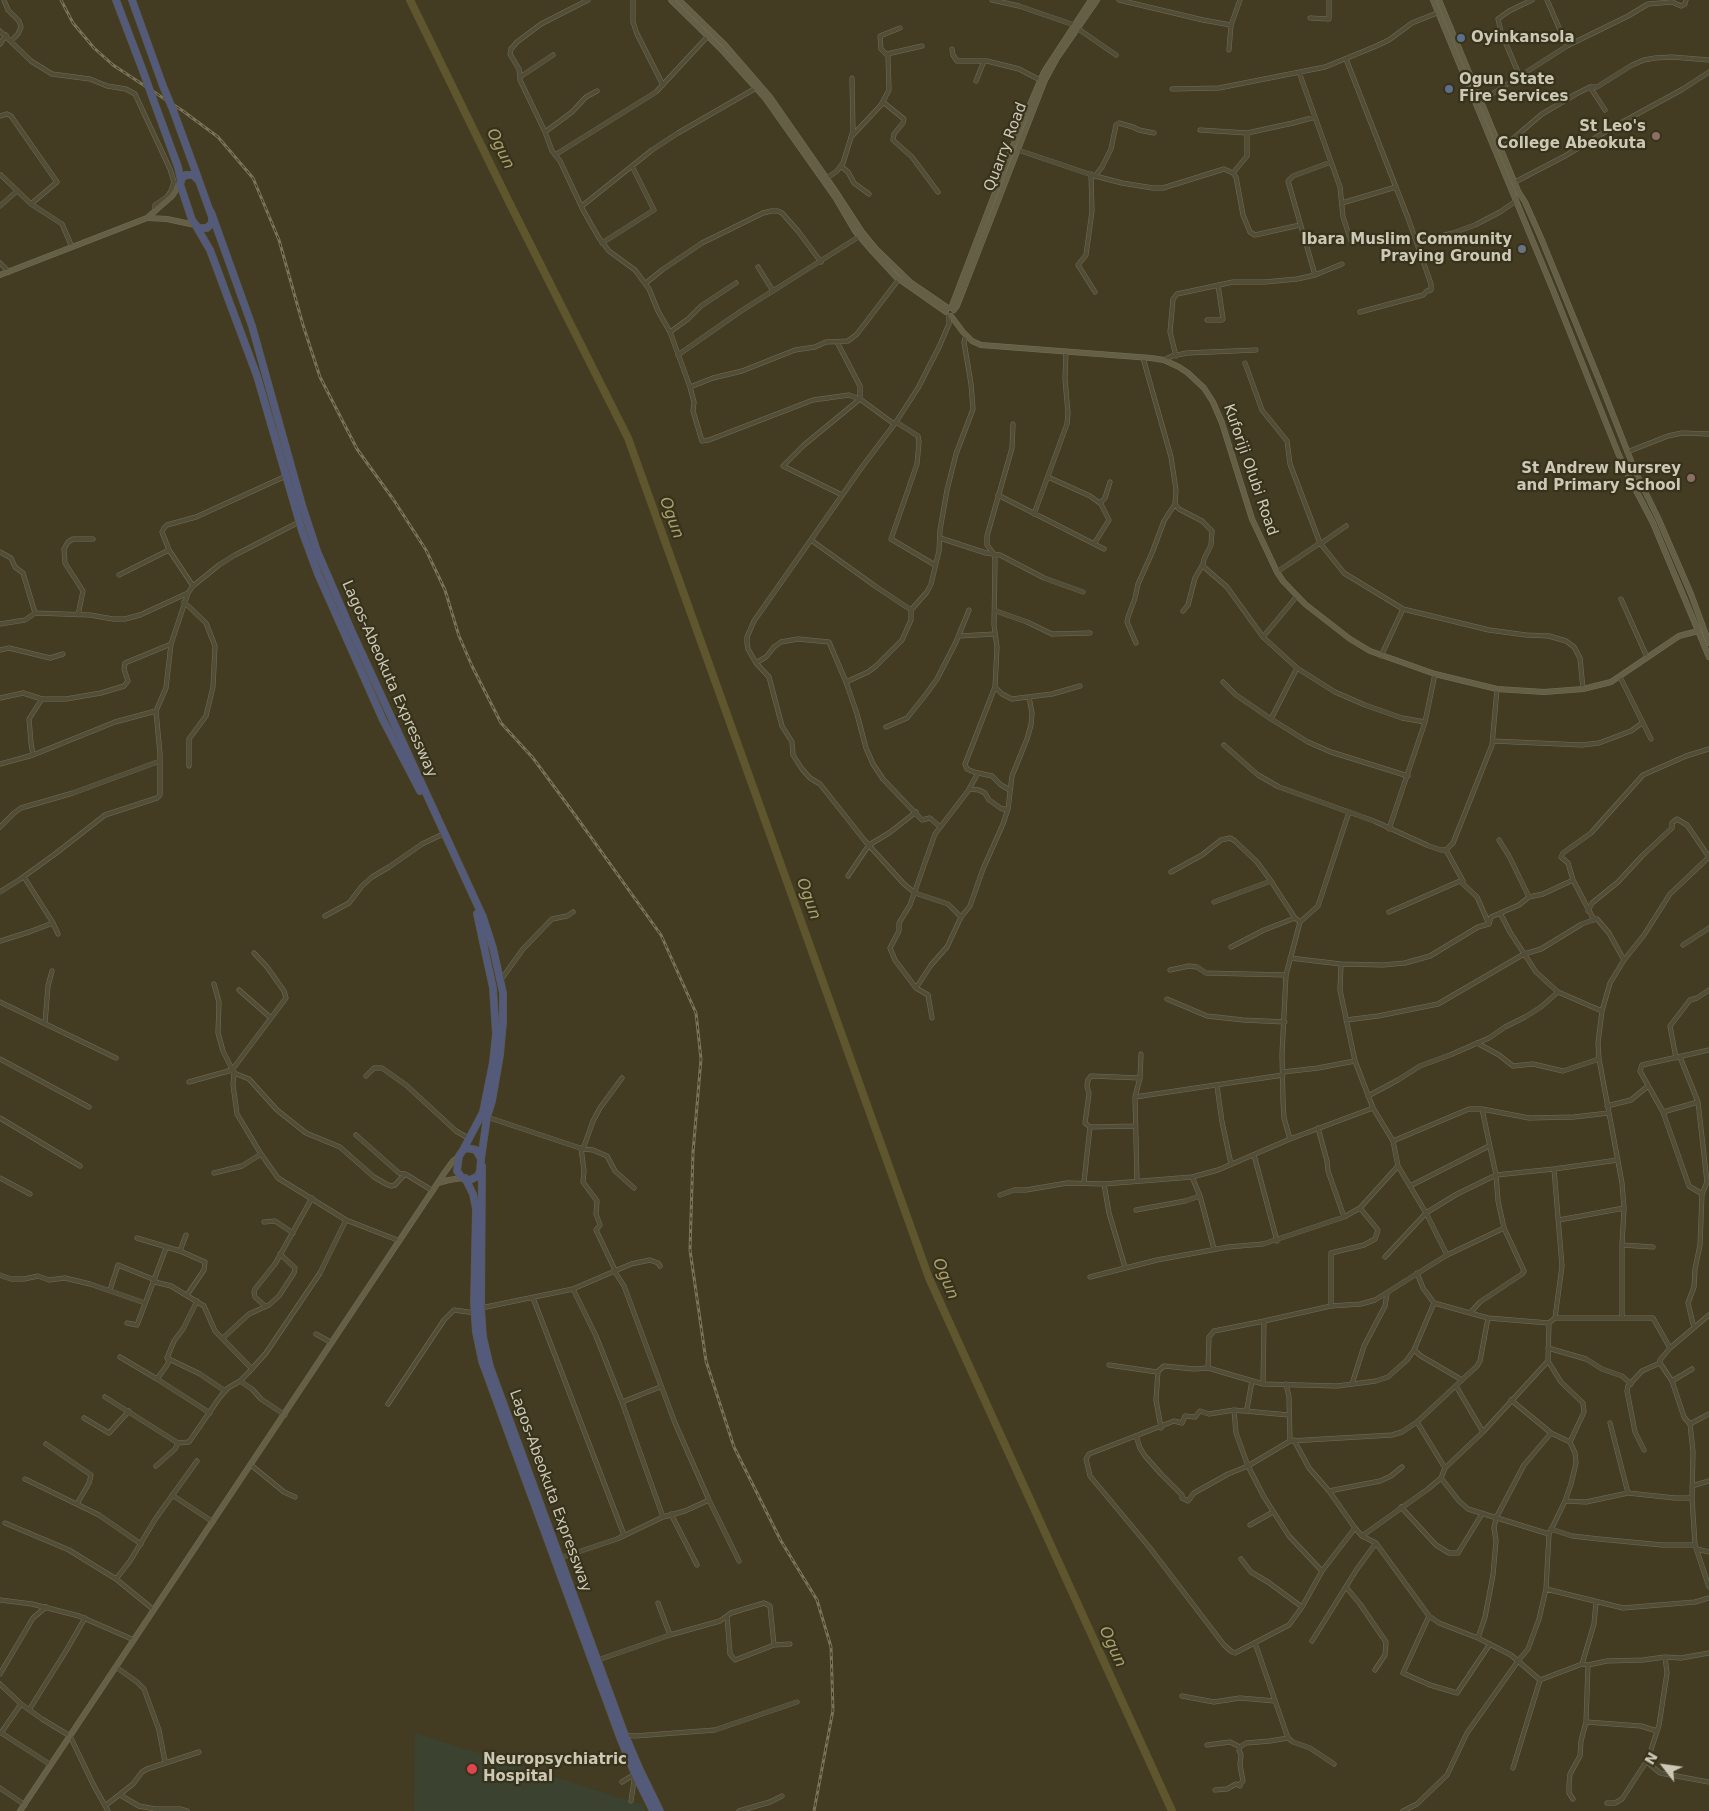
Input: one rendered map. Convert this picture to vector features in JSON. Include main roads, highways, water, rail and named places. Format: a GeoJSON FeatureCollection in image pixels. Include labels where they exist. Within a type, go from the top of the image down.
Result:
{"type":"FeatureCollection","features":[{"type":"Feature","properties":{"kind":"highway"},"geometry":{"type":"LineString","coordinates":[[116,0],[178,167],[180,183]]}},
{"type":"Feature","properties":{"kind":"highway"},"geometry":{"type":"LineString","coordinates":[[132,0],[199,181]]}},
{"type":"Feature","properties":{"kind":"highway"},"geometry":{"type":"LineString","coordinates":[[180,183],[186,175],[190,174],[199,181]]}},
{"type":"Feature","properties":{"kind":"highway","name":"Lagos-Abeokuta Expressway"},"geometry":{"type":"LineString","coordinates":[[199,181],[252,326],[317,551],[352,632],[483,917],[493,948],[503,1007],[502,1039],[492,1101],[487,1117],[482,1162],[478,1311],[483,1337],[490,1367],[625,1735],[660,1811]]}},
{"type":"Feature","properties":{"kind":"highway","name":"Lagos-Abeokuta Expressway"},"geometry":{"type":"LineString","coordinates":[[180,183],[195,225],[210,250],[245,343],[262,392],[299,522],[318,574],[383,720],[443,834],[479,919],[491,973],[495,1004],[495,1051],[483,1112],[461,1153]]}},
{"type":"Feature","properties":{"kind":"highway"},"geometry":{"type":"LineString","coordinates":[[195,225],[204,229],[210,226],[211,212]]}},
{"type":"Feature","properties":{"kind":"highway"},"geometry":{"type":"LineString","coordinates":[[290,490],[297,487]]}},
{"type":"Feature","properties":{"kind":"highway"},"geometry":{"type":"LineString","coordinates":[[472,1148],[476,1150],[482,1162],[478,1176],[474,1179],[466,1180],[458,1171],[461,1153],[472,1148]]}},
{"type":"Feature","properties":{"kind":"highway","name":"Lagos-Abeokuta Expressway"},"geometry":{"type":"LineString","coordinates":[[464,1178],[473,1194],[476,1209],[479,1346],[488,1379],[635,1774],[653,1811]]}},
{"type":"Feature","properties":{"kind":"main road"},"geometry":{"type":"LineString","coordinates":[[671,0],[708,36],[756,88],[787,128],[860,236],[899,279],[950,312]]}},
{"type":"Feature","properties":{"kind":"main road"},"geometry":{"type":"LineString","coordinates":[[679,0],[731,52],[770,97],[862,232],[876,249],[910,282],[950,312]]}},
{"type":"Feature","properties":{"kind":"main road","name":"Quarry Road"},"geometry":{"type":"LineString","coordinates":[[950,312],[957,306],[1048,75],[1091,0]]}},
{"type":"Feature","properties":{"kind":"main road","name":"Quarry Road"},"geometry":{"type":"LineString","coordinates":[[950,312],[1040,80],[1048,65],[1075,27],[1097,0]]}},
{"type":"Feature","properties":{"kind":"main road"},"geometry":{"type":"LineString","coordinates":[[1433,0],[1599,402],[1618,453],[1636,492],[1653,522],[1709,657]]}},
{"type":"Feature","properties":{"kind":"main road"},"geometry":{"type":"LineString","coordinates":[[1439,0],[1525,202],[1627,452],[1659,520],[1709,643]]}},
{"type":"Feature","properties":{"kind":"main road"},"geometry":{"type":"LineString","coordinates":[[0,275],[147,218],[172,196],[180,183]]}},
{"type":"Feature","properties":{"kind":"main road"},"geometry":{"type":"LineString","coordinates":[[147,218],[167,218],[195,225]]}},
{"type":"Feature","properties":{"kind":"main road","name":"Kuforiji Olubi Road"},"geometry":{"type":"LineString","coordinates":[[950,312],[966,335],[972,341],[981,345],[1164,360],[1188,373],[1204,388],[1213,402],[1230,446],[1252,519],[1277,572],[1297,596],[1350,639],[1381,656],[1435,674],[1498,689],[1544,692],[1583,689],[1602,685],[1620,677],[1679,636],[1698,631]]}},
{"type":"Feature","properties":{"kind":"main road"},"geometry":{"type":"LineString","coordinates":[[1653,522],[1659,520]]}},
{"type":"Feature","properties":{"kind":"main road"},"geometry":{"type":"LineString","coordinates":[[20,1811],[453,1161],[461,1153]]}},
{"type":"Feature","properties":{"kind":"main road"},"geometry":{"type":"LineString","coordinates":[[438,1184],[454,1178],[464,1178]]}},
{"type":"Feature","properties":{"kind":"waterway","name":"Ogun"},"geometry":{"type":"LineString","coordinates":[[410,0],[628,438],[929,1278],[1172,1811]]}},
{"type":"Feature","properties":{"kind":"railway"},"geometry":{"type":"LineString","coordinates":[[61,0],[73,23],[94,48],[113,65],[183,111],[218,137],[253,178],[279,240],[320,377],[357,449],[393,499],[426,550],[445,590],[459,636],[472,666],[501,723],[533,758],[661,935],[696,1013],[701,1059],[693,1152],[690,1250],[706,1361],[734,1447],[781,1541],[817,1600],[831,1647],[833,1710],[814,1811]]}},
{"type":"Feature","properties":{"kind":"place","name":"Oyinkansola"},"geometry":{"type":"Point","coordinates":[1461,38]}},
{"type":"Feature","properties":{"kind":"place","name":"Ogun State Fire Services"},"geometry":{"type":"Point","coordinates":[1449,89]}},
{"type":"Feature","properties":{"kind":"place","name":"St Leo's College Abeokuta"},"geometry":{"type":"Point","coordinates":[1656,136]}},
{"type":"Feature","properties":{"kind":"place","name":"Ibara Muslim Community Praying Ground"},"geometry":{"type":"Point","coordinates":[1522,249]}},
{"type":"Feature","properties":{"kind":"place","name":"St Andrew Nursrey and Primary School"},"geometry":{"type":"Point","coordinates":[1691,478]}},
{"type":"Feature","properties":{"kind":"place","name":"Neuropsychiatric Hospital"},"geometry":{"type":"Point","coordinates":[472,1769]}}]}
